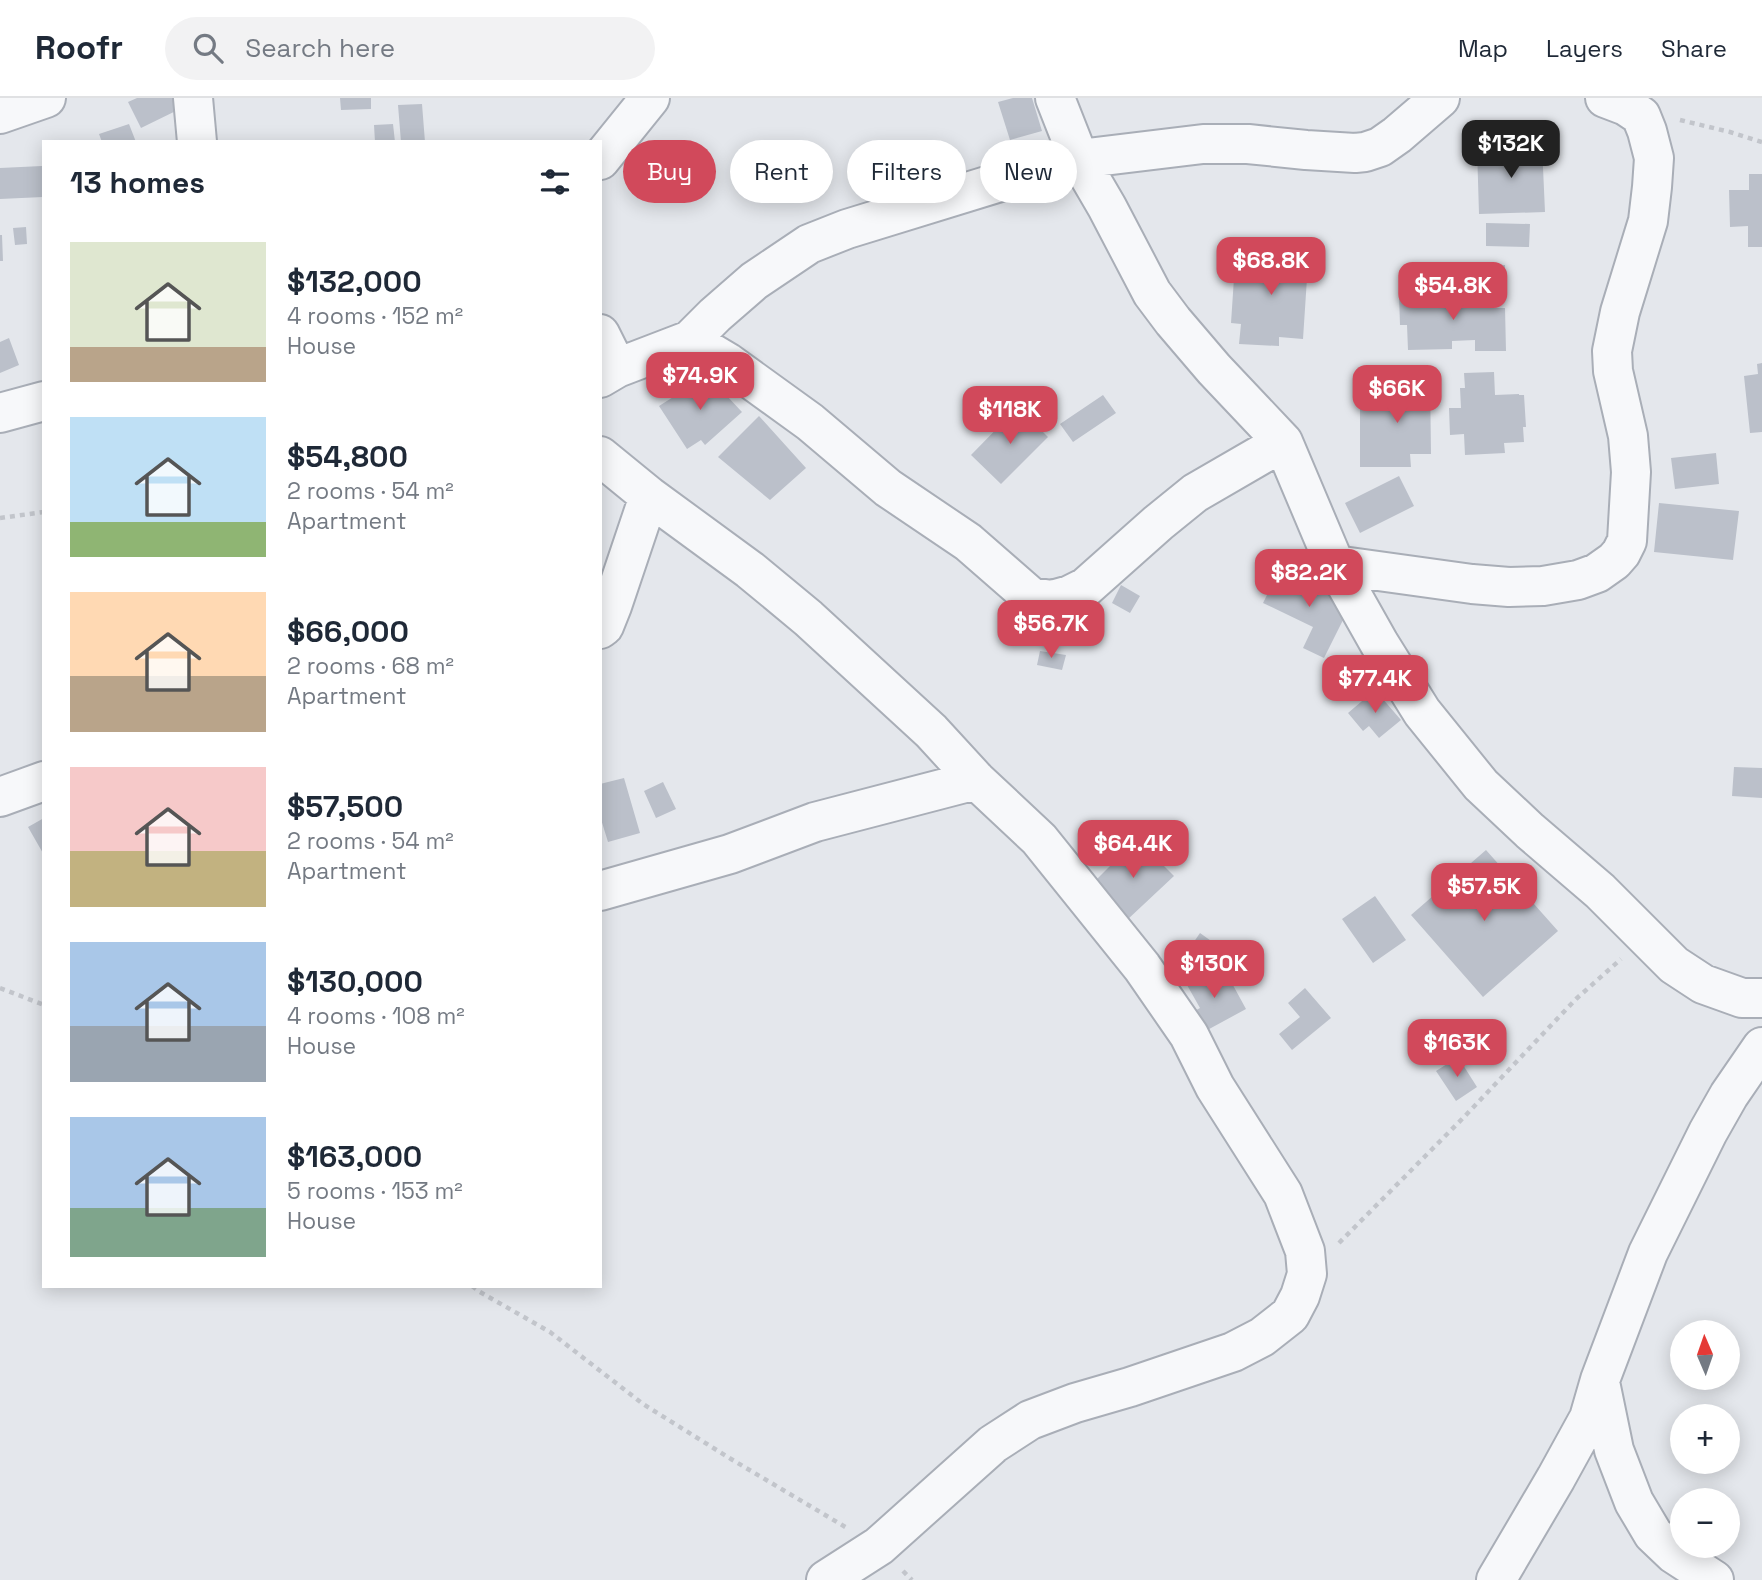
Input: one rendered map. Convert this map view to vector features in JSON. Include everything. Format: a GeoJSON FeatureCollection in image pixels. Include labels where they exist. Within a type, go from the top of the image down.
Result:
{"type":"FeatureCollection","features":[{"type":"Feature","properties":{"kind":"street"},"geometry":{"type":"LineString","coordinates":[[0,114],[46,98]]}},
{"type":"Feature","properties":{"kind":"street"},"geometry":{"type":"LineString","coordinates":[[192,98],[197,140]]}},
{"type":"Feature","properties":{"kind":"street"},"geometry":{"type":"LineString","coordinates":[[602,158],[650,98]]}},
{"type":"Feature","properties":{"kind":"street"},"geometry":{"type":"LineString","coordinates":[[1055,98],[1079,159],[1159,303],[1213,369],[1283,442],[1335,565],[1422,712],[1480,785],[1600,891],[1674,965],[1703,984],[1742,998],[1762,998]]}},
{"type":"Feature","properties":{"kind":"street"},"geometry":{"type":"LineString","coordinates":[[602,343],[609,373],[690,340],[754,281],[809,244],[847,229],[1054,164],[1203,144],[1248,144],[1318,151],[1365,152],[1380,147],[1397,135],[1440,98]]}},
{"type":"Feature","properties":{"kind":"street"},"geometry":{"type":"LineString","coordinates":[[1335,565],[1472,584],[1543,586],[1578,580],[1597,573],[1621,553],[1627,541],[1631,472],[1628,436],[1613,371],[1612,351],[1620,312],[1648,221],[1654,158],[1641,116],[1626,106],[1605,98]]}},
{"type":"Feature","properties":{"kind":"street"},"geometry":{"type":"LineString","coordinates":[[690,340],[727,362],[810,422],[888,488],[968,542],[1031,597],[1041,600],[1070,595],[1086,586],[1195,493],[1283,442]]}},
{"type":"Feature","properties":{"kind":"street"},"geometry":{"type":"LineString","coordinates":[[0,413],[42,402]]}},
{"type":"Feature","properties":{"kind":"street"},"geometry":{"type":"LineString","coordinates":[[602,458],[649,496],[750,570],[808,618],[931,731],[976,780],[1039,839],[1142,967],[1189,1035],[1215,1087],[1283,1194],[1305,1251],[1307,1274],[1300,1296],[1290,1315],[1262,1337],[1233,1352],[1030,1420],[993,1444],[879,1546],[825,1580]]}},
{"type":"Feature","properties":{"kind":"street"},"geometry":{"type":"LineString","coordinates":[[602,628],[612,606],[649,496]]}},
{"type":"Feature","properties":{"kind":"street"},"geometry":{"type":"LineString","coordinates":[[602,890],[730,854],[815,822],[976,780]]}},
{"type":"Feature","properties":{"kind":"street"},"geometry":{"type":"LineString","coordinates":[[0,797],[42,782]]}},
{"type":"Feature","properties":{"kind":"street"},"geometry":{"type":"LineString","coordinates":[[1496,1580],[1589,1418],[1600,1380],[1648,1253],[1708,1132],[1729,1095],[1762,1047]]}},
{"type":"Feature","properties":{"kind":"street"},"geometry":{"type":"LineString","coordinates":[[1600,1380],[1614,1450],[1634,1502],[1653,1534],[1674,1554],[1714,1580]]}},
{"type":"Feature","properties":{"kind":"path"},"geometry":{"type":"LineString","coordinates":[[1641,116],[1681,121],[1762,142]]}},
{"type":"Feature","properties":{"kind":"path"},"geometry":{"type":"LineString","coordinates":[[0,518],[42,512]]}},
{"type":"Feature","properties":{"kind":"path"},"geometry":{"type":"LineString","coordinates":[[1307,1274],[1465,1116],[1576,999],[1645,937]]}},
{"type":"Feature","properties":{"kind":"path"},"geometry":{"type":"LineString","coordinates":[[0,988],[42,1004]]}},
{"type":"Feature","properties":{"kind":"path"},"geometry":{"type":"LineString","coordinates":[[475,1288],[550,1332],[643,1404],[731,1460],[879,1546],[912,1580]]}},
{"type":"Feature","properties":{"kind":"building"},"geometry":{"type":"Polygon","coordinates":[[[137,98],[185,98],[188,105],[141,128],[128,102],[137,98]]]}},
{"type":"Feature","properties":{"kind":"building"},"geometry":{"type":"Polygon","coordinates":[[[340,98],[371,98],[371,109],[341,110],[340,98]]]}},
{"type":"Feature","properties":{"kind":"building"},"geometry":{"type":"Polygon","coordinates":[[[1013,98],[1032,98],[1042,131],[1010,140],[998,102],[1013,98]]]}},
{"type":"Feature","properties":{"kind":"building"},"geometry":{"type":"Polygon","coordinates":[[[422,104],[425,140],[401,140],[398,105],[422,104]]]}},
{"type":"Feature","properties":{"kind":"building"},"geometry":{"type":"Polygon","coordinates":[[[129,124],[135,140],[101,140],[99,134],[129,124]]]}},
{"type":"Feature","properties":{"kind":"building"},"geometry":{"type":"Polygon","coordinates":[[[393,124],[395,140],[375,140],[374,125],[393,124]]]}},
{"type":"Feature","properties":{"kind":"building"},"geometry":{"type":"Polygon","coordinates":[[[1542,145],[1545,212],[1479,214],[1477,148],[1542,145]]]}},
{"type":"Feature","properties":{"kind":"building"},"geometry":{"type":"Polygon","coordinates":[[[42,166],[42,197],[0,199],[0,168],[42,166]]]}},
{"type":"Feature","properties":{"kind":"building"},"geometry":{"type":"Polygon","coordinates":[[[1749,174],[1762,174],[1762,247],[1748,247],[1748,226],[1730,227],[1729,190],[1749,190],[1749,174]]]}},
{"type":"Feature","properties":{"kind":"building"},"geometry":{"type":"Polygon","coordinates":[[[1486,223],[1530,224],[1529,247],[1486,246],[1486,223]]]}},
{"type":"Feature","properties":{"kind":"building"},"geometry":{"type":"Polygon","coordinates":[[[26,227],[27,244],[15,245],[13,228],[26,227]]]}},
{"type":"Feature","properties":{"kind":"building"},"geometry":{"type":"Polygon","coordinates":[[[2,235],[3,261],[0,261],[2,235]]]}},
{"type":"Feature","properties":{"kind":"building"},"geometry":{"type":"Polygon","coordinates":[[[1253,245],[1297,247],[1296,262],[1308,263],[1303,339],[1279,337],[1279,346],[1239,344],[1241,324],[1231,323],[1234,278],[1251,279],[1253,245]]]}},
{"type":"Feature","properties":{"kind":"building"},"geometry":{"type":"Polygon","coordinates":[[[1505,265],[1505,285],[1470,285],[1470,266],[1505,265]]]}},
{"type":"Feature","properties":{"kind":"building"},"geometry":{"type":"Polygon","coordinates":[[[1493,294],[1494,308],[1505,308],[1506,351],[1475,351],[1475,340],[1452,341],[1452,349],[1408,350],[1407,325],[1400,325],[1399,296],[1493,294]]]}},
{"type":"Feature","properties":{"kind":"building"},"geometry":{"type":"Polygon","coordinates":[[[9,338],[19,365],[0,373],[0,342],[9,338]]]}},
{"type":"Feature","properties":{"kind":"building"},"geometry":{"type":"Polygon","coordinates":[[[1762,363],[1762,432],[1750,433],[1744,376],[1758,374],[1757,364],[1762,363]]]}},
{"type":"Feature","properties":{"kind":"building"},"geometry":{"type":"Polygon","coordinates":[[[1494,372],[1495,395],[1524,395],[1524,442],[1504,443],[1505,453],[1465,455],[1464,434],[1450,435],[1449,408],[1461,408],[1460,388],[1465,388],[1464,373],[1494,372]]]}},
{"type":"Feature","properties":{"kind":"building"},"geometry":{"type":"Polygon","coordinates":[[[705,377],[708,382],[711,379],[742,412],[705,445],[701,440],[687,449],[659,406],[705,377]]]}},
{"type":"Feature","properties":{"kind":"building"},"geometry":{"type":"Polygon","coordinates":[[[1390,377],[1430,377],[1431,454],[1410,454],[1411,467],[1360,467],[1360,404],[1390,403],[1390,377]]]}},
{"type":"Feature","properties":{"kind":"building"},"geometry":{"type":"Polygon","coordinates":[[[1103,395],[1116,413],[1073,442],[1060,424],[1103,395]]]}},
{"type":"Feature","properties":{"kind":"building"},"geometry":{"type":"Polygon","coordinates":[[[1018,407],[1048,437],[1001,484],[971,455],[1018,407]]]}},
{"type":"Feature","properties":{"kind":"building"},"geometry":{"type":"Polygon","coordinates":[[[759,416],[806,468],[770,500],[718,457],[759,416]]]}},
{"type":"Feature","properties":{"kind":"building"},"geometry":{"type":"Polygon","coordinates":[[[1716,453],[1719,484],[1675,489],[1671,458],[1716,453]]]}},
{"type":"Feature","properties":{"kind":"building"},"geometry":{"type":"Polygon","coordinates":[[[1399,476],[1414,506],[1360,533],[1345,503],[1399,476]]]}},
{"type":"Feature","properties":{"kind":"building"},"geometry":{"type":"Polygon","coordinates":[[[1659,503],[1739,511],[1733,560],[1654,552],[1659,503]]]}},
{"type":"Feature","properties":{"kind":"building"},"geometry":{"type":"Polygon","coordinates":[[[1280,569],[1351,604],[1324,658],[1303,648],[1313,627],[1263,603],[1280,569]]]}},
{"type":"Feature","properties":{"kind":"building"},"geometry":{"type":"Polygon","coordinates":[[[1121,585],[1140,596],[1130,613],[1112,603],[1121,585]]]}},
{"type":"Feature","properties":{"kind":"building"},"geometry":{"type":"Polygon","coordinates":[[[1040,651],[1066,655],[1062,670],[1037,665],[1040,651]]]}},
{"type":"Feature","properties":{"kind":"building"},"geometry":{"type":"Polygon","coordinates":[[[1375,690],[1401,720],[1379,738],[1369,726],[1363,731],[1348,713],[1375,690]]]}},
{"type":"Feature","properties":{"kind":"building"},"geometry":{"type":"Polygon","coordinates":[[[1734,767],[1762,768],[1762,798],[1732,796],[1734,767]]]}},
{"type":"Feature","properties":{"kind":"building"},"geometry":{"type":"Polygon","coordinates":[[[624,778],[640,833],[608,842],[602,822],[602,784],[624,778]]]}},
{"type":"Feature","properties":{"kind":"building"},"geometry":{"type":"Polygon","coordinates":[[[663,782],[676,809],[656,818],[644,791],[663,782]]]}},
{"type":"Feature","properties":{"kind":"building"},"geometry":{"type":"Polygon","coordinates":[[[42,819],[42,852],[28,827],[42,819]]]}},
{"type":"Feature","properties":{"kind":"building"},"geometry":{"type":"Polygon","coordinates":[[[1137,839],[1174,876],[1127,920],[1092,884],[1137,839]]]}},
{"type":"Feature","properties":{"kind":"building"},"geometry":{"type":"Polygon","coordinates":[[[1486,850],[1558,931],[1483,997],[1411,915],[1486,850]]]}},
{"type":"Feature","properties":{"kind":"building"},"geometry":{"type":"Polygon","coordinates":[[[1375,896],[1406,940],[1373,963],[1342,919],[1375,896]]]}},
{"type":"Feature","properties":{"kind":"building"},"geometry":{"type":"Polygon","coordinates":[[[1200,933],[1214,943],[1202,959],[1189,949],[1200,933]]]}},
{"type":"Feature","properties":{"kind":"building"},"geometry":{"type":"Polygon","coordinates":[[[1222,965],[1246,1009],[1200,1034],[1189,1014],[1200,1008],[1187,985],[1222,965]]]}},
{"type":"Feature","properties":{"kind":"building"},"geometry":{"type":"Polygon","coordinates":[[[1305,988],[1331,1018],[1292,1050],[1279,1034],[1300,1017],[1288,1003],[1305,988]]]}},
{"type":"Feature","properties":{"kind":"building"},"geometry":{"type":"Polygon","coordinates":[[[1458,1057],[1477,1087],[1456,1101],[1436,1071],[1458,1057]]]}}]}
